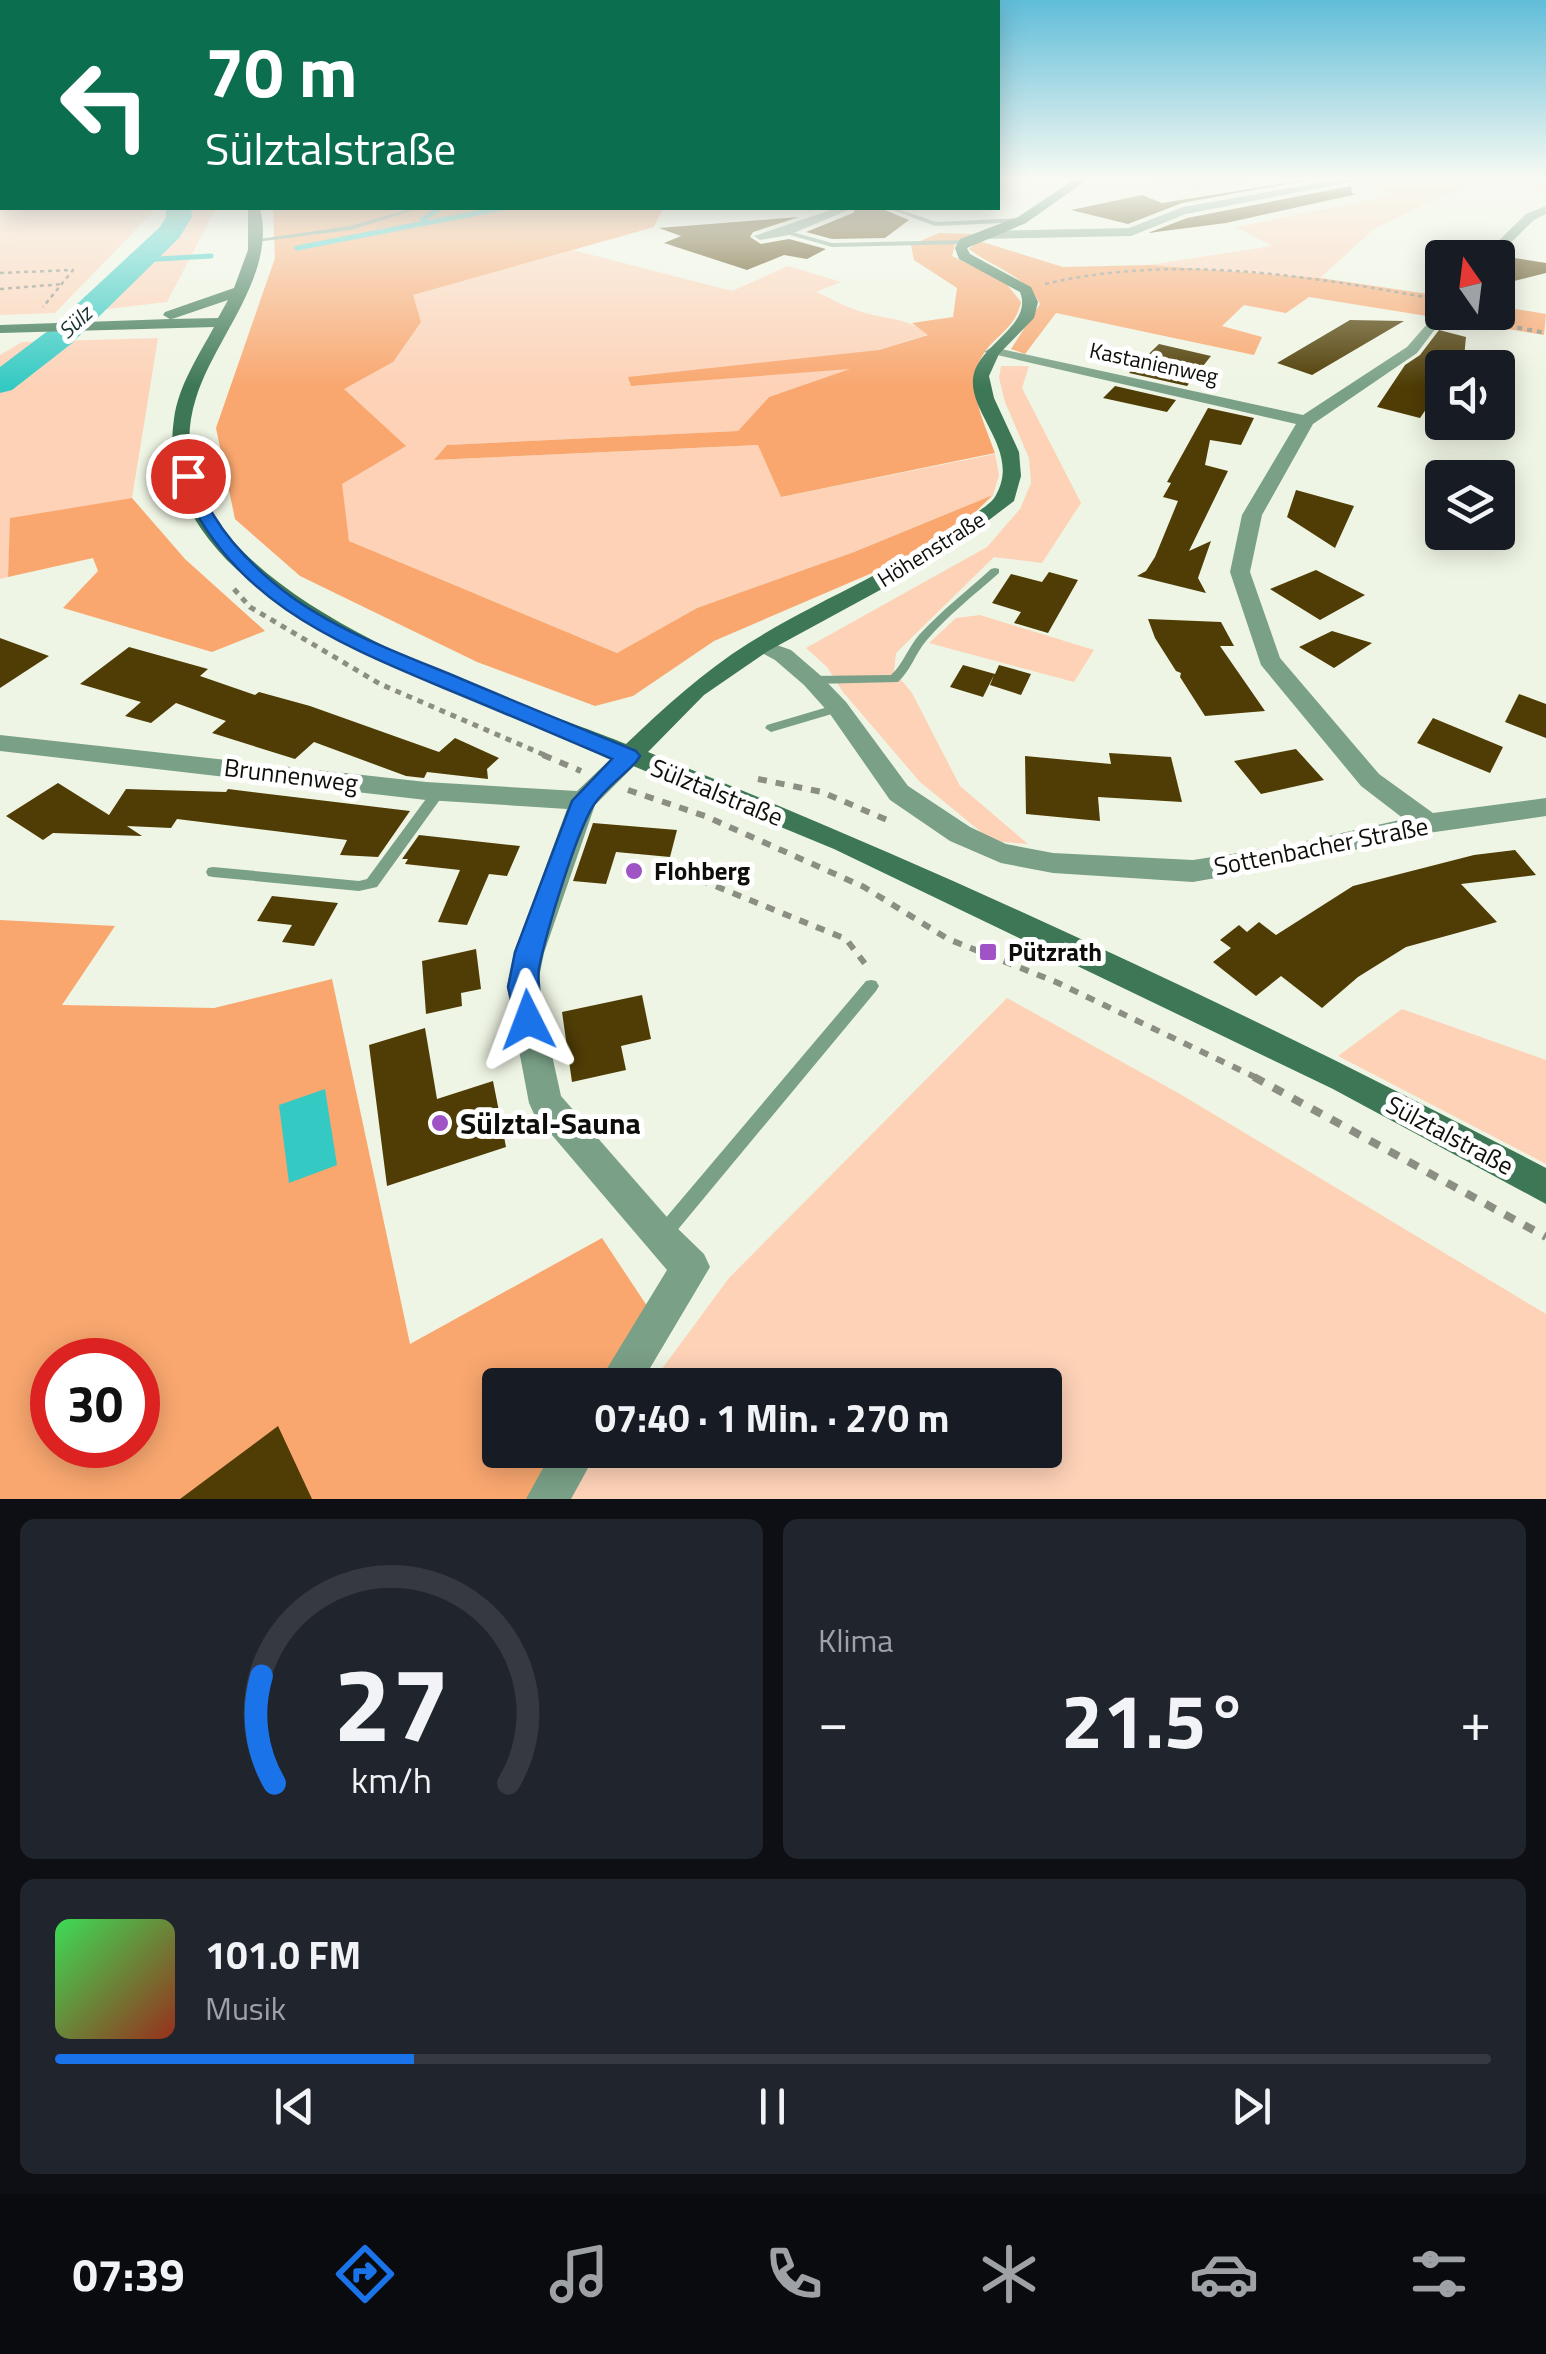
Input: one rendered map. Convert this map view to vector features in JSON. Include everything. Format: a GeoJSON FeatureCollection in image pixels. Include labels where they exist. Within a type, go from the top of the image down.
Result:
{"type":"FeatureCollection","features":[{"type":"Feature","properties":{"kind":"main road","name":"Sülztalstraße"},"geometry":{"type":"LineString","coordinates":[[254,247],[239,291],[186,402],[181,441],[188,476],[201,510],[244,566],[287,602],[332,630],[628,756],[844,842],[1030,928],[1345,1079],[1546,1187]]}},
{"type":"Feature","properties":{"kind":"main road"},"geometry":{"type":"LineString","coordinates":[[961,247],[964,256],[1026,290],[1031,302],[1027,318],[992,352]]}},
{"type":"Feature","properties":{"kind":"main road"},"geometry":{"type":"LineString","coordinates":[[121,325],[192,309],[239,291]]}},
{"type":"Feature","properties":{"kind":"main road"},"geometry":{"type":"LineString","coordinates":[[5,329],[224,322]]}},
{"type":"Feature","properties":{"kind":"main road","name":"Höhenstraße"},"geometry":{"type":"LineString","coordinates":[[628,756],[696,690],[760,646],[932,554],[1004,501],[1012,476],[1010,452],[986,398],[981,376],[992,352]]}},
{"type":"Feature","properties":{"kind":"street"},"geometry":{"type":"LineString","coordinates":[[1426,330],[1412,350],[1306,421],[1252,515],[1240,572],[1269,660],[1370,780],[1428,823]]}},
{"type":"Feature","properties":{"kind":"street","name":"Kastanienweg"},"geometry":{"type":"LineString","coordinates":[[992,352],[1306,421]]}},
{"type":"Feature","properties":{"kind":"street","name":"Sottenbacher Straße"},"geometry":{"type":"LineString","coordinates":[[760,646],[782,655],[812,680],[838,708],[899,793],[960,834],[1001,854],[1052,862],[1193,871],[1284,856],[1428,823],[1546,807]]}},
{"type":"Feature","properties":{"kind":"street","name":"Brunnenweg"},"geometry":{"type":"LineString","coordinates":[[12,738],[440,791],[584,801]]}},
{"type":"Feature","properties":{"kind":"street"},"geometry":{"type":"LineString","coordinates":[[628,756],[584,801],[529,952],[522,987],[546,1104],[660,1238],[691,1266],[628,1368]]}},
{"type":"Feature","properties":{"kind":"street"},"geometry":{"type":"LineString","coordinates":[[546,1499],[566,1468]]}},
{"type":"Feature","properties":{"kind":"lane"},"geometry":{"type":"LineString","coordinates":[[812,680],[894,679],[924,637],[995,571]]}},
{"type":"Feature","properties":{"kind":"lane"},"geometry":{"type":"LineString","coordinates":[[771,728],[838,708]]}},
{"type":"Feature","properties":{"kind":"lane"},"geometry":{"type":"LineString","coordinates":[[213,872],[359,886],[372,883],[440,791]]}},
{"type":"Feature","properties":{"kind":"lane"},"geometry":{"type":"LineString","coordinates":[[660,1238],[872,986]]}},
{"type":"Feature","properties":{"kind":"path"},"geometry":{"type":"LineString","coordinates":[[0,273],[73,270],[43,307]]}},
{"type":"Feature","properties":{"kind":"path"},"geometry":{"type":"LineString","coordinates":[[1026,290],[1088,272],[1183,271],[1285,275],[1425,304]]}},
{"type":"Feature","properties":{"kind":"path"},"geometry":{"type":"LineString","coordinates":[[0,289],[63,284]]}},
{"type":"Feature","properties":{"kind":"path"},"geometry":{"type":"LineString","coordinates":[[1515,326],[1546,333]]}},
{"type":"Feature","properties":{"kind":"path"},"geometry":{"type":"LineString","coordinates":[[704,816],[747,776],[822,792],[897,825]]}},
{"type":"Feature","properties":{"kind":"path"},"geometry":{"type":"LineString","coordinates":[[666,866],[846,940],[865,960],[872,986]]}},
{"type":"Feature","properties":{"kind":"shaded area"},"geometry":{"type":"Polygon","coordinates":[[[0,247],[119,247],[55,313],[0,315],[0,247]]]}},
{"type":"Feature","properties":{"kind":"shaded area"},"geometry":{"type":"Polygon","coordinates":[[[153,247],[196,247],[167,302],[99,310],[153,247]]]}},
{"type":"Feature","properties":{"kind":"shaded area"},"geometry":{"type":"Polygon","coordinates":[[[275,247],[583,247],[413,295],[421,322],[393,362],[344,389],[406,446],[342,484],[349,541],[617,653],[697,608],[854,552],[993,495],[962,525],[928,549],[714,641],[633,696],[595,706],[477,662],[300,576],[235,519],[216,428],[275,258],[275,247]]]}},
{"type":"Feature","properties":{"kind":"shaded area"},"geometry":{"type":"Polygon","coordinates":[[[911,247],[954,247],[952,256],[1005,282],[1021,302],[1008,328],[983,354],[977,367],[976,395],[995,453],[781,497],[758,445],[434,460],[447,445],[738,431],[769,397],[850,369],[631,386],[628,377],[879,350],[928,335],[912,323],[953,317],[957,288],[914,260],[911,247]]]}},
{"type":"Feature","properties":{"kind":"shaded area"},"geometry":{"type":"Polygon","coordinates":[[[998,247],[1063,267],[1149,265],[1320,278],[1425,293],[1425,316],[1309,297],[1286,313],[1244,305],[1222,326],[1262,337],[1254,355],[1056,313],[1025,354],[1011,349],[1040,304],[1018,279],[969,249],[998,247]]]}},
{"type":"Feature","properties":{"kind":"shaded area"},"geometry":{"type":"Polygon","coordinates":[[[1266,247],[1354,247],[1320,278],[1149,265],[1266,247]]]}},
{"type":"Feature","properties":{"kind":"shaded area"},"geometry":{"type":"Polygon","coordinates":[[[573,250],[732,291],[788,266],[841,282],[816,292],[862,312],[906,322],[929,334],[879,350],[632,386],[856,368],[769,397],[738,431],[448,445],[435,460],[759,445],[781,497],[995,454],[999,475],[993,495],[854,552],[697,608],[617,653],[349,541],[341,484],[405,446],[343,389],[413,295],[573,250]]]}},
{"type":"Feature","properties":{"kind":"shaded area"},"geometry":{"type":"Polygon","coordinates":[[[1515,309],[1546,314],[1544,335],[1513,330],[1515,309]]]}},
{"type":"Feature","properties":{"kind":"shaded area"},"geometry":{"type":"Polygon","coordinates":[[[158,338],[132,498],[11,518],[8,577],[0,579],[0,355],[22,342],[158,338]]]}},
{"type":"Feature","properties":{"kind":"shaded area"},"geometry":{"type":"Polygon","coordinates":[[[1001,366],[1029,366],[1022,388],[1081,503],[1042,563],[994,557],[896,653],[894,671],[912,693],[960,786],[1028,844],[992,841],[920,782],[843,692],[827,667],[806,648],[987,547],[1020,509],[1031,483],[1029,458],[1005,402],[999,378],[1001,366]]]}},
{"type":"Feature","properties":{"kind":"shaded area"},"geometry":{"type":"Polygon","coordinates":[[[132,498],[185,559],[265,631],[212,652],[63,608],[98,571],[93,558],[8,577],[10,518],[132,498]]]}},
{"type":"Feature","properties":{"kind":"shaded area"},"geometry":{"type":"Polygon","coordinates":[[[980,615],[1094,650],[1074,682],[929,643],[956,618],[980,615]]]}},
{"type":"Feature","properties":{"kind":"shaded area"},"geometry":{"type":"Polygon","coordinates":[[[0,920],[115,926],[62,1005],[214,1008],[332,979],[410,1344],[602,1238],[653,1315],[621,1368],[482,1368],[482,1468],[561,1468],[543,1499],[0,1499],[0,920]]]}},
{"type":"Feature","properties":{"kind":"shaded area"},"geometry":{"type":"Polygon","coordinates":[[[1007,998],[1180,1094],[1546,1314],[1546,1499],[566,1499],[589,1468],[1062,1468],[1062,1368],[663,1368],[729,1278],[1007,998]]]}},
{"type":"Feature","properties":{"kind":"shaded area"},"geometry":{"type":"Polygon","coordinates":[[[1402,1009],[1546,1060],[1546,1164],[1338,1056],[1402,1009]]]}},
{"type":"Feature","properties":{"kind":"water"},"geometry":{"type":"Polygon","coordinates":[[[325,1089],[337,1165],[289,1183],[279,1105],[325,1089]]]}},
{"type":"Feature","properties":{"kind":"building"},"geometry":{"type":"Polygon","coordinates":[[[676,247],[826,249],[807,259],[784,255],[747,270],[676,247]]]}},
{"type":"Feature","properties":{"kind":"building"},"geometry":{"type":"Polygon","coordinates":[[[1515,258],[1546,263],[1546,273],[1515,281],[1515,258]]]}},
{"type":"Feature","properties":{"kind":"building"},"geometry":{"type":"Polygon","coordinates":[[[1350,320],[1404,321],[1312,375],[1277,363],[1350,320]]]}},
{"type":"Feature","properties":{"kind":"building"},"geometry":{"type":"Polygon","coordinates":[[[1439,330],[1466,337],[1465,350],[1425,350],[1425,411],[1420,418],[1377,407],[1405,365],[1420,355],[1439,330]]]}},
{"type":"Feature","properties":{"kind":"building"},"geometry":{"type":"Polygon","coordinates":[[[1159,344],[1211,356],[1187,386],[1129,373],[1159,344]]]}},
{"type":"Feature","properties":{"kind":"building"},"geometry":{"type":"Polygon","coordinates":[[[1115,386],[1176,400],[1167,412],[1103,398],[1115,386]]]}},
{"type":"Feature","properties":{"kind":"building"},"geometry":{"type":"Polygon","coordinates":[[[1208,408],[1254,418],[1241,445],[1210,440],[1205,465],[1228,471],[1189,551],[1211,541],[1198,578],[1206,593],[1137,576],[1146,571],[1155,557],[1178,501],[1163,497],[1171,483],[1167,482],[1208,408]]]}},
{"type":"Feature","properties":{"kind":"building"},"geometry":{"type":"Polygon","coordinates":[[[1296,490],[1354,506],[1335,548],[1287,517],[1296,490]]]}},
{"type":"Feature","properties":{"kind":"building"},"geometry":{"type":"Polygon","coordinates":[[[1316,570],[1365,595],[1320,620],[1270,589],[1316,570]]]}},
{"type":"Feature","properties":{"kind":"building"},"geometry":{"type":"Polygon","coordinates":[[[1049,572],[1078,580],[1048,633],[1014,623],[1021,612],[992,603],[1011,574],[1042,582],[1049,572]]]}},
{"type":"Feature","properties":{"kind":"building"},"geometry":{"type":"Polygon","coordinates":[[[1148,619],[1221,622],[1234,646],[1220,646],[1265,711],[1205,716],[1181,673],[1155,638],[1148,619]]]}},
{"type":"Feature","properties":{"kind":"building"},"geometry":{"type":"Polygon","coordinates":[[[1332,631],[1372,643],[1334,668],[1299,647],[1332,631]]]}},
{"type":"Feature","properties":{"kind":"building"},"geometry":{"type":"Polygon","coordinates":[[[0,638],[49,656],[0,688],[0,638]]]}},
{"type":"Feature","properties":{"kind":"building"},"geometry":{"type":"Polygon","coordinates":[[[129,647],[208,669],[200,676],[255,695],[259,692],[310,706],[439,752],[455,738],[499,758],[487,769],[488,779],[427,772],[424,778],[406,776],[314,742],[295,759],[212,733],[226,721],[176,703],[151,723],[125,716],[141,702],[80,684],[129,647]]]}},
{"type":"Feature","properties":{"kind":"building"},"geometry":{"type":"Polygon","coordinates":[[[963,665],[995,674],[999,665],[1031,674],[1021,695],[990,685],[994,675],[983,697],[950,687],[963,665]]]}},
{"type":"Feature","properties":{"kind":"building"},"geometry":{"type":"Polygon","coordinates":[[[1519,694],[1546,704],[1546,738],[1505,722],[1519,694]]]}},
{"type":"Feature","properties":{"kind":"building"},"geometry":{"type":"Polygon","coordinates":[[[1433,718],[1503,747],[1490,773],[1417,743],[1433,718]]]}},
{"type":"Feature","properties":{"kind":"building"},"geometry":{"type":"Polygon","coordinates":[[[1296,749],[1324,780],[1261,794],[1234,761],[1296,749]]]}},
{"type":"Feature","properties":{"kind":"building"},"geometry":{"type":"Polygon","coordinates":[[[1109,753],[1171,757],[1182,802],[1098,797],[1100,821],[1026,814],[1025,756],[1111,764],[1109,753]]]}},
{"type":"Feature","properties":{"kind":"building"},"geometry":{"type":"Polygon","coordinates":[[[58,783],[109,815],[126,789],[228,789],[410,811],[378,857],[340,855],[347,840],[177,819],[171,828],[127,826],[142,836],[53,833],[43,840],[6,816],[58,783]]]}},
{"type":"Feature","properties":{"kind":"building","name":"Flohberg"},"geometry":{"type":"Polygon","coordinates":[[[593,823],[677,830],[670,857],[616,852],[606,884],[573,881],[593,823]]]}},
{"type":"Feature","properties":{"kind":"building"},"geometry":{"type":"Polygon","coordinates":[[[419,835],[520,846],[507,876],[489,874],[467,925],[438,922],[460,870],[405,864],[408,859],[402,859],[419,835]]]}},
{"type":"Feature","properties":{"kind":"building"},"geometry":{"type":"Polygon","coordinates":[[[1515,850],[1536,875],[1461,884],[1497,922],[1406,947],[1358,977],[1322,1008],[1281,976],[1256,996],[1213,962],[1231,948],[1220,940],[1239,925],[1247,932],[1259,922],[1276,935],[1353,886],[1474,855],[1515,850]]]}},
{"type":"Feature","properties":{"kind":"building"},"geometry":{"type":"Polygon","coordinates":[[[272,896],[338,903],[314,946],[282,942],[292,925],[257,921],[272,896]]]}},
{"type":"Feature","properties":{"kind":"building"},"geometry":{"type":"Polygon","coordinates":[[[476,949],[481,989],[461,993],[462,1006],[426,1014],[422,961],[476,949]]]}},
{"type":"Feature","properties":{"kind":"building"},"geometry":{"type":"Polygon","coordinates":[[[642,995],[651,1039],[621,1046],[626,1070],[572,1082],[562,1012],[642,995]]]}},
{"type":"Feature","properties":{"kind":"building","name":"Sülztal-Sauna"},"geometry":{"type":"Polygon","coordinates":[[[425,1028],[437,1099],[493,1081],[506,1147],[387,1186],[369,1045],[425,1028]]]}},
{"type":"Feature","properties":{"kind":"building"},"geometry":{"type":"Polygon","coordinates":[[[278,1426],[312,1499],[180,1499],[278,1426]]]}},
{"type":"Feature","properties":{"kind":"waterway","name":"Sülz"},"geometry":{"type":"LineString","coordinates":[[0,383],[60,337],[154,247]]}},
{"type":"Feature","properties":{"kind":"waterway"},"geometry":{"type":"LineString","coordinates":[[297,248],[302,247]]}},
{"type":"Feature","properties":{"kind":"waterway"},"geometry":{"type":"LineString","coordinates":[[140,260],[211,256]]}},
{"type":"Feature","properties":{"kind":"place","name":"Flohberg"},"geometry":{"type":"Point","coordinates":[634,871]}},
{"type":"Feature","properties":{"kind":"place","name":"Pützrath"},"geometry":{"type":"Point","coordinates":[988,952]}},
{"type":"Feature","properties":{"kind":"place","name":"Sülztal-Sauna"},"geometry":{"type":"Point","coordinates":[440,1123]}},
{"type":"Feature","properties":{"kind":"route"},"geometry":{"type":"LineString","coordinates":[[188,476],[201,510],[218,538],[287,602],[332,630],[387,656],[628,756],[584,801],[570,831],[529,952],[522,987],[528,1020]]}}]}
